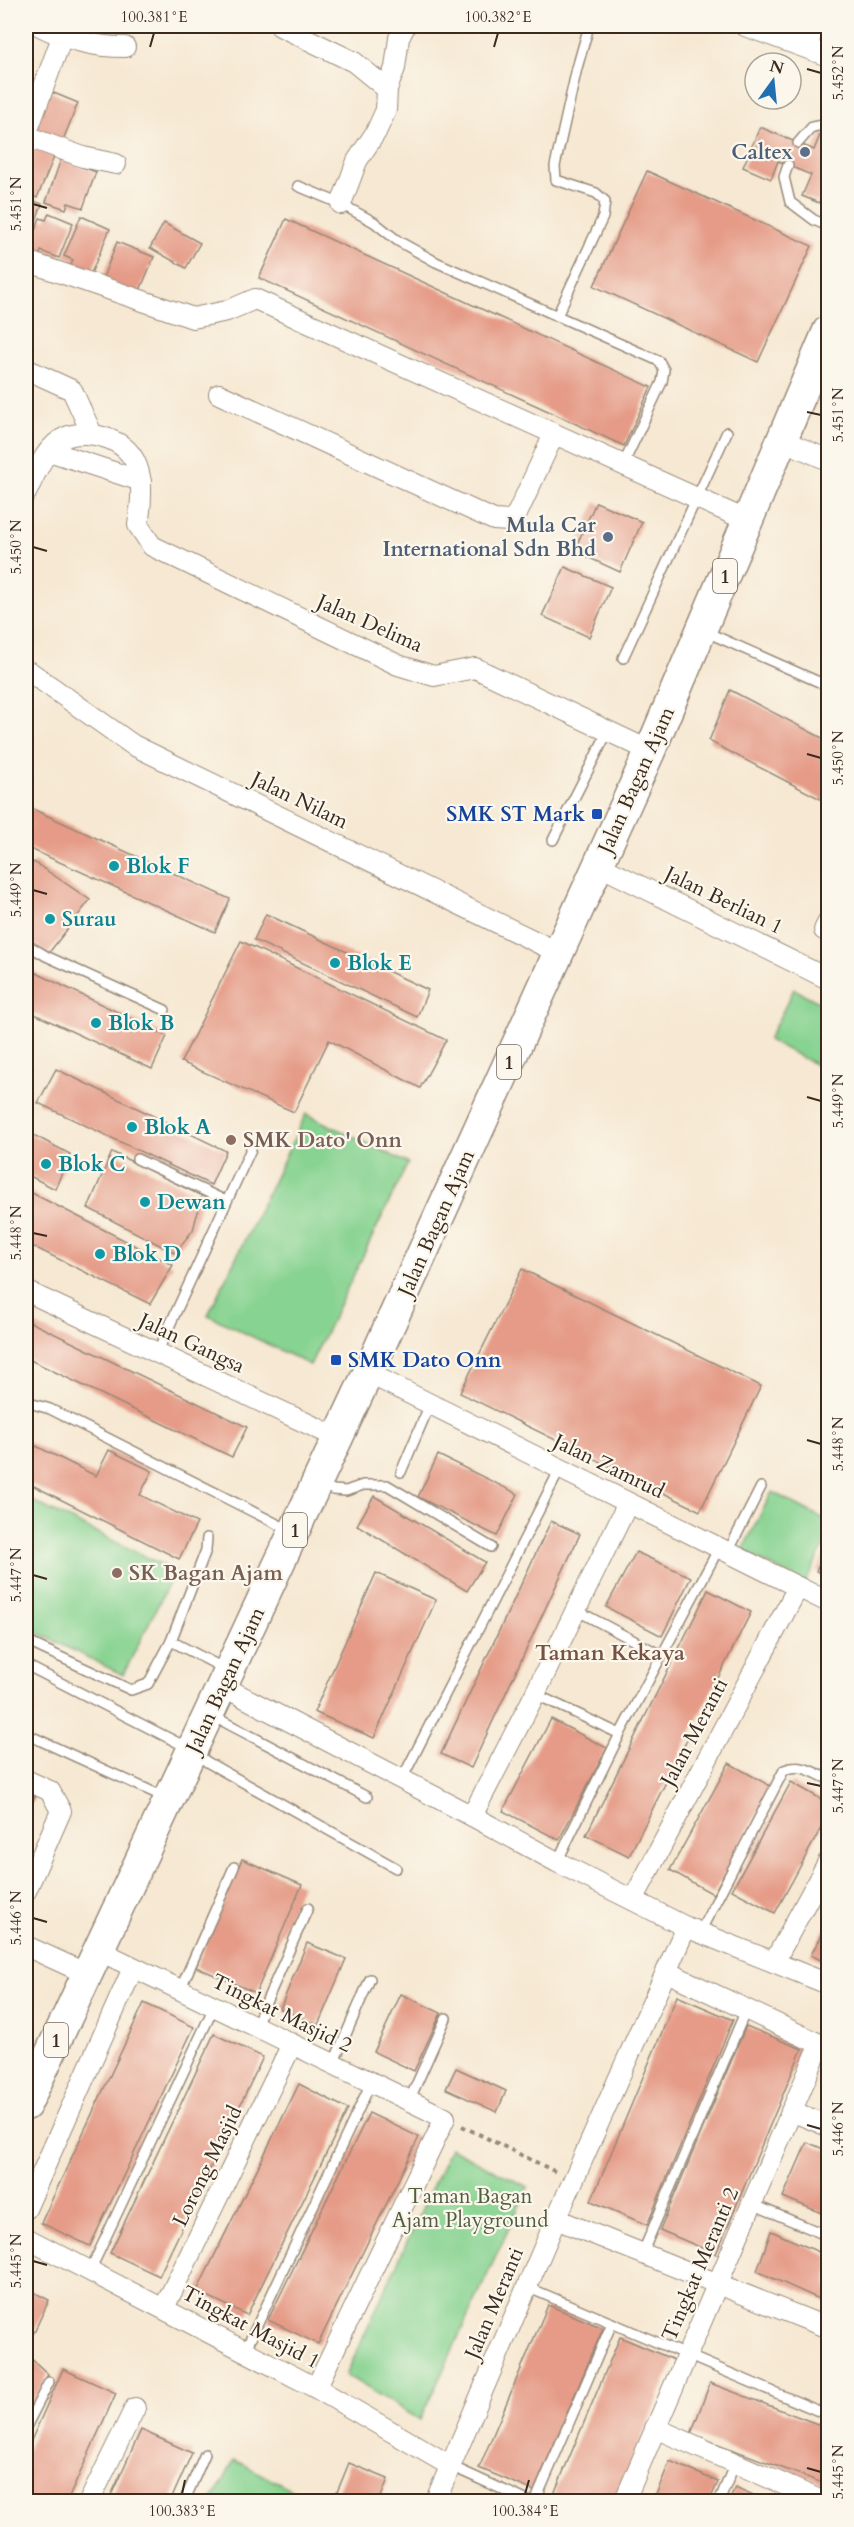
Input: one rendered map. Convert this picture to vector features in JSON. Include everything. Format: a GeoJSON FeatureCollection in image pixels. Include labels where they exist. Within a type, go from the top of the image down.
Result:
{"type":"FeatureCollection","features":[{"type":"Feature","properties":{"kind":"main road","name":"Jalan Bagan Ajam"},"geometry":{"type":"LineString","coordinates":[[26,2106],[338,1438],[559,953],[650,751],[782,440],[817,370],[828,331]]}},
{"type":"Feature","properties":{"kind":"street"},"geometry":{"type":"LineString","coordinates":[[40,26],[64,31],[104,47],[125,46]]}},
{"type":"Feature","properties":{"kind":"street"},"geometry":{"type":"LineString","coordinates":[[280,26],[354,62],[387,89]]}},
{"type":"Feature","properties":{"kind":"street"},"geometry":{"type":"LineString","coordinates":[[341,204],[357,161],[376,132],[386,110],[387,89],[395,68],[399,38],[405,26]]}},
{"type":"Feature","properties":{"kind":"street"},"geometry":{"type":"LineString","coordinates":[[746,26],[828,56]]}},
{"type":"Feature","properties":{"kind":"street"},"geometry":{"type":"LineString","coordinates":[[807,48],[814,26]]}},
{"type":"Feature","properties":{"kind":"street"},"geometry":{"type":"LineString","coordinates":[[64,31],[26,135],[83,157],[116,164]]}},
{"type":"Feature","properties":{"kind":"street"},"geometry":{"type":"LineString","coordinates":[[26,261],[193,318],[227,311],[255,299],[748,521]]}},
{"type":"Feature","properties":{"kind":"street"},"geometry":{"type":"LineString","coordinates":[[26,369],[72,390],[92,434]]}},
{"type":"Feature","properties":{"kind":"street"},"geometry":{"type":"LineString","coordinates":[[219,394],[494,519],[508,521],[517,514],[554,434]]}},
{"type":"Feature","properties":{"kind":"street"},"geometry":{"type":"LineString","coordinates":[[26,493],[49,451],[66,437],[92,434],[118,441],[139,473]]}},
{"type":"Feature","properties":{"kind":"street"},"geometry":{"type":"LineString","coordinates":[[782,440],[828,460]]}},
{"type":"Feature","properties":{"kind":"street"},"geometry":{"type":"LineString","coordinates":[[49,451],[139,473]]}},
{"type":"Feature","properties":{"kind":"street","name":"Jalan Delima"},"geometry":{"type":"LineString","coordinates":[[139,473],[143,494],[138,525],[152,546],[398,665],[434,676],[475,668],[650,751]]}},
{"type":"Feature","properties":{"kind":"street","name":"Jalan Nilam"},"geometry":{"type":"LineString","coordinates":[[30,672],[133,745],[559,953]]}},
{"type":"Feature","properties":{"kind":"street","name":"Jalan Berlian 1"},"geometry":{"type":"LineString","coordinates":[[598,866],[828,979]]}},
{"type":"Feature","properties":{"kind":"street","name":"Jalan Gangsa"},"geometry":{"type":"LineString","coordinates":[[26,1291],[338,1438]]}},
{"type":"Feature","properties":{"kind":"street","name":"Jalan Zamrud"},"geometry":{"type":"LineString","coordinates":[[368,1373],[828,1602]]}},
{"type":"Feature","properties":{"kind":"street"},"geometry":{"type":"LineString","coordinates":[[472,1816],[535,1694],[628,1503]]}},
{"type":"Feature","properties":{"kind":"street","name":"Jalan Meranti"},"geometry":{"type":"LineString","coordinates":[[633,1900],[798,1587]]}},
{"type":"Feature","properties":{"kind":"street"},"geometry":{"type":"LineString","coordinates":[[225,1679],[401,1780],[557,1862],[693,1929],[828,1984]]}},
{"type":"Feature","properties":{"kind":"street"},"geometry":{"type":"LineString","coordinates":[[26,1780],[50,1791],[61,1811],[26,1891]]}},
{"type":"Feature","properties":{"kind":"street"},"geometry":{"type":"LineString","coordinates":[[774,1962],[828,1862]]}},
{"type":"Feature","properties":{"kind":"street","name":"Jalan Meranti"},"geometry":{"type":"LineString","coordinates":[[435,2502],[556,2219],[667,1972],[693,1929]]}},
{"type":"Feature","properties":{"kind":"street","name":"Tingkat Masjid 2"},"geometry":{"type":"LineString","coordinates":[[26,1946],[93,1962],[133,1968],[445,2118]]}},
{"type":"Feature","properties":{"kind":"street"},"geometry":{"type":"LineString","coordinates":[[26,2209],[133,1968]]}},
{"type":"Feature","properties":{"kind":"street"},"geometry":{"type":"LineString","coordinates":[[667,1972],[824,2046]]}},
{"type":"Feature","properties":{"kind":"street","name":"Lorong Masjid"},"geometry":{"type":"LineString","coordinates":[[164,2308],[292,2044]]}},
{"type":"Feature","properties":{"kind":"street","name":"Tingkat Meranti 2"},"geometry":{"type":"LineString","coordinates":[[624,2502],[791,2110],[824,2046]]}},
{"type":"Feature","properties":{"kind":"street"},"geometry":{"type":"LineString","coordinates":[[791,2110],[828,2126]]}},
{"type":"Feature","properties":{"kind":"street"},"geometry":{"type":"LineString","coordinates":[[316,2388],[445,2118]]}},
{"type":"Feature","properties":{"kind":"street"},"geometry":{"type":"LineString","coordinates":[[556,2219],[828,2328]]}},
{"type":"Feature","properties":{"kind":"street","name":"Tingkat Masjid 1"},"geometry":{"type":"LineString","coordinates":[[26,2238],[316,2388],[451,2466]]}},
{"type":"Feature","properties":{"kind":"street"},"geometry":{"type":"LineString","coordinates":[[89,2502],[135,2408]]}},
{"type":"Feature","properties":{"kind":"street"},"geometry":{"type":"LineString","coordinates":[[656,2428],[814,2500]]}},
{"type":"Feature","properties":{"kind":"lane"},"geometry":{"type":"LineString","coordinates":[[557,316],[603,217],[605,201],[596,193],[556,180],[555,166],[589,26]]}},
{"type":"Feature","properties":{"kind":"lane"},"geometry":{"type":"LineString","coordinates":[[798,143],[812,127],[828,124]]}},
{"type":"Feature","properties":{"kind":"lane"},"geometry":{"type":"LineString","coordinates":[[788,165],[784,177],[790,202],[814,220],[828,226]]}},
{"type":"Feature","properties":{"kind":"lane"},"geometry":{"type":"LineString","coordinates":[[298,186],[341,204],[374,222],[398,241],[436,262],[659,361],[664,370],[662,382],[623,465]]}},
{"type":"Feature","properties":{"kind":"lane"},"geometry":{"type":"LineString","coordinates":[[623,658],[727,432]]}},
{"type":"Feature","properties":{"kind":"lane"},"geometry":{"type":"LineString","coordinates":[[702,630],[828,686]]}},
{"type":"Feature","properties":{"kind":"lane"},"geometry":{"type":"LineString","coordinates":[[553,840],[608,731]]}},
{"type":"Feature","properties":{"kind":"lane"},"geometry":{"type":"LineString","coordinates":[[26,944],[46,956],[165,1010]]}},
{"type":"Feature","properties":{"kind":"lane"},"geometry":{"type":"LineString","coordinates":[[157,1353],[251,1149]]}},
{"type":"Feature","properties":{"kind":"lane"},"geometry":{"type":"LineString","coordinates":[[137,1159],[226,1201]]}},
{"type":"Feature","properties":{"kind":"lane"},"geometry":{"type":"LineString","coordinates":[[26,1402],[50,1409],[294,1532]]}},
{"type":"Feature","properties":{"kind":"lane"},"geometry":{"type":"LineString","coordinates":[[401,1472],[430,1404]]}},
{"type":"Feature","properties":{"kind":"lane"},"geometry":{"type":"LineString","coordinates":[[401,1780],[560,1469]]}},
{"type":"Feature","properties":{"kind":"lane"},"geometry":{"type":"LineString","coordinates":[[317,1483],[333,1490],[346,1491],[363,1485],[387,1485],[491,1547]]}},
{"type":"Feature","properties":{"kind":"lane"},"geometry":{"type":"LineString","coordinates":[[557,1862],[661,1655],[761,1487]]}},
{"type":"Feature","properties":{"kind":"lane"},"geometry":{"type":"LineString","coordinates":[[26,1641],[131,1689],[148,1684],[171,1641],[206,1550],[207,1538]]}},
{"type":"Feature","properties":{"kind":"lane"},"geometry":{"type":"LineString","coordinates":[[576,1610],[661,1655]]}},
{"type":"Feature","properties":{"kind":"lane"},"geometry":{"type":"LineString","coordinates":[[171,1641],[225,1679]]}},
{"type":"Feature","properties":{"kind":"lane"},"geometry":{"type":"LineString","coordinates":[[26,1665],[192,1750],[207,1762],[396,1868]]}},
{"type":"Feature","properties":{"kind":"lane"},"geometry":{"type":"LineString","coordinates":[[535,1694],[620,1734]]}},
{"type":"Feature","properties":{"kind":"lane"},"geometry":{"type":"LineString","coordinates":[[208,1714],[367,1797]]}},
{"type":"Feature","properties":{"kind":"lane"},"geometry":{"type":"LineString","coordinates":[[26,1734],[169,1800]]}},
{"type":"Feature","properties":{"kind":"lane"},"geometry":{"type":"LineString","coordinates":[[693,1929],[784,1770],[793,1766],[803,1767],[828,1779]]}},
{"type":"Feature","properties":{"kind":"lane"},"geometry":{"type":"LineString","coordinates":[[180,1990],[234,1867]]}},
{"type":"Feature","properties":{"kind":"lane"},"geometry":{"type":"LineString","coordinates":[[255,2027],[308,1908]]}},
{"type":"Feature","properties":{"kind":"lane"},"geometry":{"type":"LineString","coordinates":[[333,2064],[370,1980]]}},
{"type":"Feature","properties":{"kind":"lane"},"geometry":{"type":"LineString","coordinates":[[90,2271],[214,2007]]}},
{"type":"Feature","properties":{"kind":"lane"},"geometry":{"type":"LineString","coordinates":[[642,2254],[746,2010]]}},
{"type":"Feature","properties":{"kind":"lane"},"geometry":{"type":"LineString","coordinates":[[409,2101],[446,2018]]}},
{"type":"Feature","properties":{"kind":"lane"},"geometry":{"type":"LineString","coordinates":[[245,2351],[371,2083]]}},
{"type":"Feature","properties":{"kind":"lane"},"geometry":{"type":"LineString","coordinates":[[752,2204],[828,2236]]}},
{"type":"Feature","properties":{"kind":"lane"},"geometry":{"type":"LineString","coordinates":[[527,2287],[828,2415]]}},
{"type":"Feature","properties":{"kind":"lane"},"geometry":{"type":"LineString","coordinates":[[535,2502],[612,2323]]}},
{"type":"Feature","properties":{"kind":"lane"},"geometry":{"type":"LineString","coordinates":[[26,2427],[49,2382]]}},
{"type":"Feature","properties":{"kind":"lane"},"geometry":{"type":"LineString","coordinates":[[184,2502],[205,2454]]}},
{"type":"Feature","properties":{"kind":"lane"},"geometry":{"type":"LineString","coordinates":[[719,2502],[735,2463]]}},
{"type":"Feature","properties":{"kind":"lane"},"geometry":{"type":"LineString","coordinates":[[451,2466],[530,2502]]}},
{"type":"Feature","properties":{"kind":"path"},"geometry":{"type":"LineString","coordinates":[[445,2118],[574,2181]]}},
{"type":"Feature","properties":{"kind":"green space"},"geometry":{"type":"Polygon","coordinates":[[[794,989],[828,1007],[828,1071],[768,1040],[794,989]]]}},
{"type":"Feature","properties":{"kind":"green space"},"geometry":{"type":"Polygon","coordinates":[[[306,1114],[408,1163],[310,1365],[208,1315],[306,1114]]]}},
{"type":"Feature","properties":{"kind":"green space"},"geometry":{"type":"Polygon","coordinates":[[[772,1492],[828,1521],[828,1538],[805,1583],[742,1551],[772,1492]]]}},
{"type":"Feature","properties":{"kind":"green space"},"geometry":{"type":"Polygon","coordinates":[[[26,1498],[175,1571],[123,1675],[26,1627],[26,1498]]]}},
{"type":"Feature","properties":{"kind":"green space","name":"Taman Bagan Ajam Playground"},"geometry":{"type":"Polygon","coordinates":[[[450,2148],[528,2187],[420,2420],[346,2375],[450,2148]]]}},
{"type":"Feature","properties":{"kind":"green space"},"geometry":{"type":"Polygon","coordinates":[[[234,2460],[305,2496],[303,2501],[212,2501],[234,2460]]]}},
{"type":"Feature","properties":{"kind":"building"},"geometry":{"type":"Polygon","coordinates":[[[49,91],[78,103],[61,145],[33,134],[49,91]]]}},
{"type":"Feature","properties":{"kind":"building"},"geometry":{"type":"Polygon","coordinates":[[[760,127],[814,150],[822,130],[828,133],[828,179],[819,203],[802,196],[811,175],[778,161],[771,179],[743,167],[760,127]]]}},
{"type":"Feature","properties":{"kind":"building"},"geometry":{"type":"Polygon","coordinates":[[[29,146],[54,157],[37,198],[26,193],[26,154],[29,146]]]}},
{"type":"Feature","properties":{"kind":"building"},"geometry":{"type":"Polygon","coordinates":[[[61,159],[96,172],[83,208],[68,203],[66,209],[46,202],[61,159]]]}},
{"type":"Feature","properties":{"kind":"building"},"geometry":{"type":"Polygon","coordinates":[[[647,171],[812,246],[758,362],[594,286],[647,171]]]}},
{"type":"Feature","properties":{"kind":"building"},"geometry":{"type":"Polygon","coordinates":[[[26,198],[42,204],[26,249],[26,198]]]}},
{"type":"Feature","properties":{"kind":"building"},"geometry":{"type":"Polygon","coordinates":[[[49,213],[73,223],[59,258],[41,251],[38,260],[26,253],[40,218],[46,220],[49,213]]]}},
{"type":"Feature","properties":{"kind":"building"},"geometry":{"type":"Polygon","coordinates":[[[81,216],[110,229],[89,278],[69,270],[73,260],[64,256],[81,216]]]}},
{"type":"Feature","properties":{"kind":"building"},"geometry":{"type":"Polygon","coordinates":[[[286,219],[651,387],[624,446],[259,278],[286,219]]]}},
{"type":"Feature","properties":{"kind":"building"},"geometry":{"type":"Polygon","coordinates":[[[164,223],[200,243],[186,268],[150,248],[164,223]]]}},
{"type":"Feature","properties":{"kind":"building"},"geometry":{"type":"Polygon","coordinates":[[[117,242],[154,257],[138,295],[102,280],[117,242]]]}},
{"type":"Feature","properties":{"kind":"building","name":"Mula Car International Sdn Bhd"},"geometry":{"type":"Polygon","coordinates":[[[596,502],[642,522],[620,572],[574,551],[596,502]]]}},
{"type":"Feature","properties":{"kind":"building"},"geometry":{"type":"Polygon","coordinates":[[[565,567],[611,587],[589,637],[542,616],[565,567]]]}},
{"type":"Feature","properties":{"kind":"building"},"geometry":{"type":"Polygon","coordinates":[[[730,690],[828,741],[828,803],[709,741],[730,690]]]}},
{"type":"Feature","properties":{"kind":"building","name":"Blok F"},"geometry":{"type":"Polygon","coordinates":[[[26,806],[230,899],[215,932],[26,847],[26,806]]]}},
{"type":"Feature","properties":{"kind":"building","name":"Surau"},"geometry":{"type":"Polygon","coordinates":[[[34,862],[90,900],[48,954],[26,938],[26,873],[34,862]]]}},
{"type":"Feature","properties":{"kind":"building","name":"Blok E"},"geometry":{"type":"Polygon","coordinates":[[[266,914],[428,990],[417,1017],[254,940],[266,914]]]}},
{"type":"Feature","properties":{"kind":"building"},"geometry":{"type":"Polygon","coordinates":[[[241,941],[446,1040],[420,1088],[329,1040],[294,1112],[181,1062],[241,941]]]}},
{"type":"Feature","properties":{"kind":"building","name":"Blok B"},"geometry":{"type":"Polygon","coordinates":[[[26,968],[167,1036],[152,1069],[26,1010],[26,968]]]}},
{"type":"Feature","properties":{"kind":"building","name":"Blok A"},"geometry":{"type":"Polygon","coordinates":[[[56,1069],[226,1151],[211,1185],[38,1103],[56,1069]]]}},
{"type":"Feature","properties":{"kind":"building","name":"Blok C"},"geometry":{"type":"Polygon","coordinates":[[[26,1131],[70,1154],[55,1189],[26,1174],[26,1131]]]}},
{"type":"Feature","properties":{"kind":"building","name":"Dewan"},"geometry":{"type":"Polygon","coordinates":[[[112,1152],[202,1196],[193,1230],[175,1253],[88,1208],[112,1152]]]}},
{"type":"Feature","properties":{"kind":"building","name":"Blok D"},"geometry":{"type":"Polygon","coordinates":[[[26,1190],[173,1265],[150,1304],[26,1243],[26,1190]]]}},
{"type":"Feature","properties":{"kind":"building"},"geometry":{"type":"Polygon","coordinates":[[[522,1269],[761,1386],[700,1511],[460,1393],[522,1269]]]}},
{"type":"Feature","properties":{"kind":"building"},"geometry":{"type":"Polygon","coordinates":[[[26,1320],[247,1427],[232,1457],[26,1358],[26,1320]]]}},
{"type":"Feature","properties":{"kind":"building"},"geometry":{"type":"Polygon","coordinates":[[[26,1441],[96,1476],[109,1450],[152,1471],[140,1495],[197,1523],[179,1559],[26,1482],[26,1441]]]}},
{"type":"Feature","properties":{"kind":"building"},"geometry":{"type":"Polygon","coordinates":[[[438,1455],[518,1494],[497,1536],[418,1497],[438,1455]]]}},
{"type":"Feature","properties":{"kind":"building"},"geometry":{"type":"Polygon","coordinates":[[[374,1496],[485,1562],[467,1591],[357,1525],[374,1496]]]}},
{"type":"Feature","properties":{"kind":"building"},"geometry":{"type":"Polygon","coordinates":[[[551,1521],[580,1534],[471,1768],[441,1754],[551,1521]]]}},
{"type":"Feature","properties":{"kind":"building"},"geometry":{"type":"Polygon","coordinates":[[[828,1547],[828,1577],[816,1571],[828,1547]]]}},
{"type":"Feature","properties":{"kind":"building"},"geometry":{"type":"Polygon","coordinates":[[[636,1552],[691,1577],[662,1636],[606,1607],[636,1552]]]}},
{"type":"Feature","properties":{"kind":"building"},"geometry":{"type":"Polygon","coordinates":[[[376,1573],[436,1600],[374,1738],[314,1712],[376,1573]]]}},
{"type":"Feature","properties":{"kind":"building"},"geometry":{"type":"Polygon","coordinates":[[[708,1590],[751,1612],[629,1856],[586,1835],[708,1590]]]}},
{"type":"Feature","properties":{"kind":"building"},"geometry":{"type":"Polygon","coordinates":[[[551,1719],[607,1748],[559,1840],[503,1811],[551,1719]]]}},
{"type":"Feature","properties":{"kind":"building"},"geometry":{"type":"Polygon","coordinates":[[[729,1763],[772,1787],[713,1894],[670,1870],[729,1763]]]}},
{"type":"Feature","properties":{"kind":"building"},"geometry":{"type":"Polygon","coordinates":[[[791,1782],[828,1803],[828,1815],[775,1913],[732,1890],[791,1782]]]}},
{"type":"Feature","properties":{"kind":"building"},"geometry":{"type":"Polygon","coordinates":[[[26,1792],[35,1796],[26,1816],[26,1792]]]}},
{"type":"Feature","properties":{"kind":"building"},"geometry":{"type":"Polygon","coordinates":[[[242,1859],[302,1885],[256,1993],[196,1967],[242,1859]]]}},
{"type":"Feature","properties":{"kind":"building"},"geometry":{"type":"Polygon","coordinates":[[[828,1921],[828,1964],[811,1955],[828,1921]]]}},
{"type":"Feature","properties":{"kind":"building"},"geometry":{"type":"Polygon","coordinates":[[[307,1943],[346,1959],[318,2025],[280,2009],[307,1943]]]}},
{"type":"Feature","properties":{"kind":"building"},"geometry":{"type":"Polygon","coordinates":[[[401,1994],[441,2013],[414,2071],[374,2052],[401,1994]]]}},
{"type":"Feature","properties":{"kind":"building"},"geometry":{"type":"Polygon","coordinates":[[[677,1996],[733,2020],[647,2225],[591,2201],[677,1996]]]}},
{"type":"Feature","properties":{"kind":"building"},"geometry":{"type":"Polygon","coordinates":[[[144,2003],[194,2027],[90,2246],[41,2223],[144,2003]]]}},
{"type":"Feature","properties":{"kind":"building"},"geometry":{"type":"Polygon","coordinates":[[[746,2026],[802,2049],[716,2254],[660,2230],[746,2026]]]}},
{"type":"Feature","properties":{"kind":"building"},"geometry":{"type":"Polygon","coordinates":[[[214,2034],[263,2057],[159,2276],[110,2253],[214,2034]]]}},
{"type":"Feature","properties":{"kind":"building"},"geometry":{"type":"Polygon","coordinates":[[[456,2068],[506,2091],[497,2112],[446,2089],[456,2068]]]}},
{"type":"Feature","properties":{"kind":"building"},"geometry":{"type":"Polygon","coordinates":[[[299,2084],[348,2109],[247,2315],[197,2291],[299,2084]]]}},
{"type":"Feature","properties":{"kind":"building"},"geometry":{"type":"Polygon","coordinates":[[[369,2113],[419,2137],[318,2344],[268,2320],[369,2113]]]}},
{"type":"Feature","properties":{"kind":"building"},"geometry":{"type":"Polygon","coordinates":[[[807,2142],[828,2151],[828,2204],[824,2214],[783,2197],[807,2142]]]}},
{"type":"Feature","properties":{"kind":"building"},"geometry":{"type":"Polygon","coordinates":[[[771,2231],[828,2256],[828,2303],[757,2271],[771,2231]]]}},
{"type":"Feature","properties":{"kind":"building"},"geometry":{"type":"Polygon","coordinates":[[[26,2288],[49,2300],[26,2349],[26,2288]]]}},
{"type":"Feature","properties":{"kind":"building"},"geometry":{"type":"Polygon","coordinates":[[[548,2305],[603,2328],[534,2491],[479,2468],[548,2305]]]}},
{"type":"Feature","properties":{"kind":"building"},"geometry":{"type":"Polygon","coordinates":[[[620,2337],[674,2360],[615,2502],[553,2502],[551,2501],[620,2337]]]}},
{"type":"Feature","properties":{"kind":"building"},"geometry":{"type":"Polygon","coordinates":[[[26,2354],[48,2374],[26,2419],[26,2354]]]}},
{"type":"Feature","properties":{"kind":"building"},"geometry":{"type":"Polygon","coordinates":[[[63,2369],[116,2393],[67,2502],[26,2502],[26,2452],[63,2369]]]}},
{"type":"Feature","properties":{"kind":"building"},"geometry":{"type":"Polygon","coordinates":[[[710,2383],[828,2428],[828,2485],[691,2434],[710,2383]]]}},
{"type":"Feature","properties":{"kind":"building"},"geometry":{"type":"Polygon","coordinates":[[[141,2430],[192,2453],[170,2502],[108,2502],[141,2430]]]}},
{"type":"Feature","properties":{"kind":"building"},"geometry":{"type":"Polygon","coordinates":[[[670,2461],[718,2482],[709,2502],[653,2502],[670,2461]]]}},
{"type":"Feature","properties":{"kind":"building"},"geometry":{"type":"Polygon","coordinates":[[[349,2463],[388,2479],[379,2502],[333,2502],[349,2463]]]}},
{"type":"Feature","properties":{"kind":"building"},"geometry":{"type":"Polygon","coordinates":[[[735,2487],[769,2502],[729,2502],[735,2487]]]}},
{"type":"Feature","properties":{"kind":"place","name":"Caltex"},"geometry":{"type":"Point","coordinates":[805,152]}},
{"type":"Feature","properties":{"kind":"place","name":"Mula Car International Sdn Bhd"},"geometry":{"type":"Point","coordinates":[608,537]}},
{"type":"Feature","properties":{"kind":"place","name":"SMK ST Mark"},"geometry":{"type":"Point","coordinates":[597,814]}},
{"type":"Feature","properties":{"kind":"place","name":"Blok F"},"geometry":{"type":"Point","coordinates":[114,866]}},
{"type":"Feature","properties":{"kind":"place","name":"Surau"},"geometry":{"type":"Point","coordinates":[50,919]}},
{"type":"Feature","properties":{"kind":"place","name":"Blok E"},"geometry":{"type":"Point","coordinates":[335,963]}},
{"type":"Feature","properties":{"kind":"place","name":"Blok B"},"geometry":{"type":"Point","coordinates":[96,1023]}},
{"type":"Feature","properties":{"kind":"place","name":"Blok A"},"geometry":{"type":"Point","coordinates":[132,1127]}},
{"type":"Feature","properties":{"kind":"place","name":"SMK Dato' Onn"},"geometry":{"type":"Point","coordinates":[231,1140]}},
{"type":"Feature","properties":{"kind":"place","name":"Blok C"},"geometry":{"type":"Point","coordinates":[46,1164]}},
{"type":"Feature","properties":{"kind":"place","name":"Dewan"},"geometry":{"type":"Point","coordinates":[145,1202]}},
{"type":"Feature","properties":{"kind":"place","name":"Blok D"},"geometry":{"type":"Point","coordinates":[100,1254]}},
{"type":"Feature","properties":{"kind":"place","name":"SMK Dato Onn"},"geometry":{"type":"Point","coordinates":[336,1360]}},
{"type":"Feature","properties":{"kind":"place","name":"SK Bagan Ajam"},"geometry":{"type":"Point","coordinates":[117,1573]}},
{"type":"Feature","properties":{"kind":"district","name":"Taman Kekaya"},"geometry":{"type":"Point","coordinates":[610,1652]}}]}
